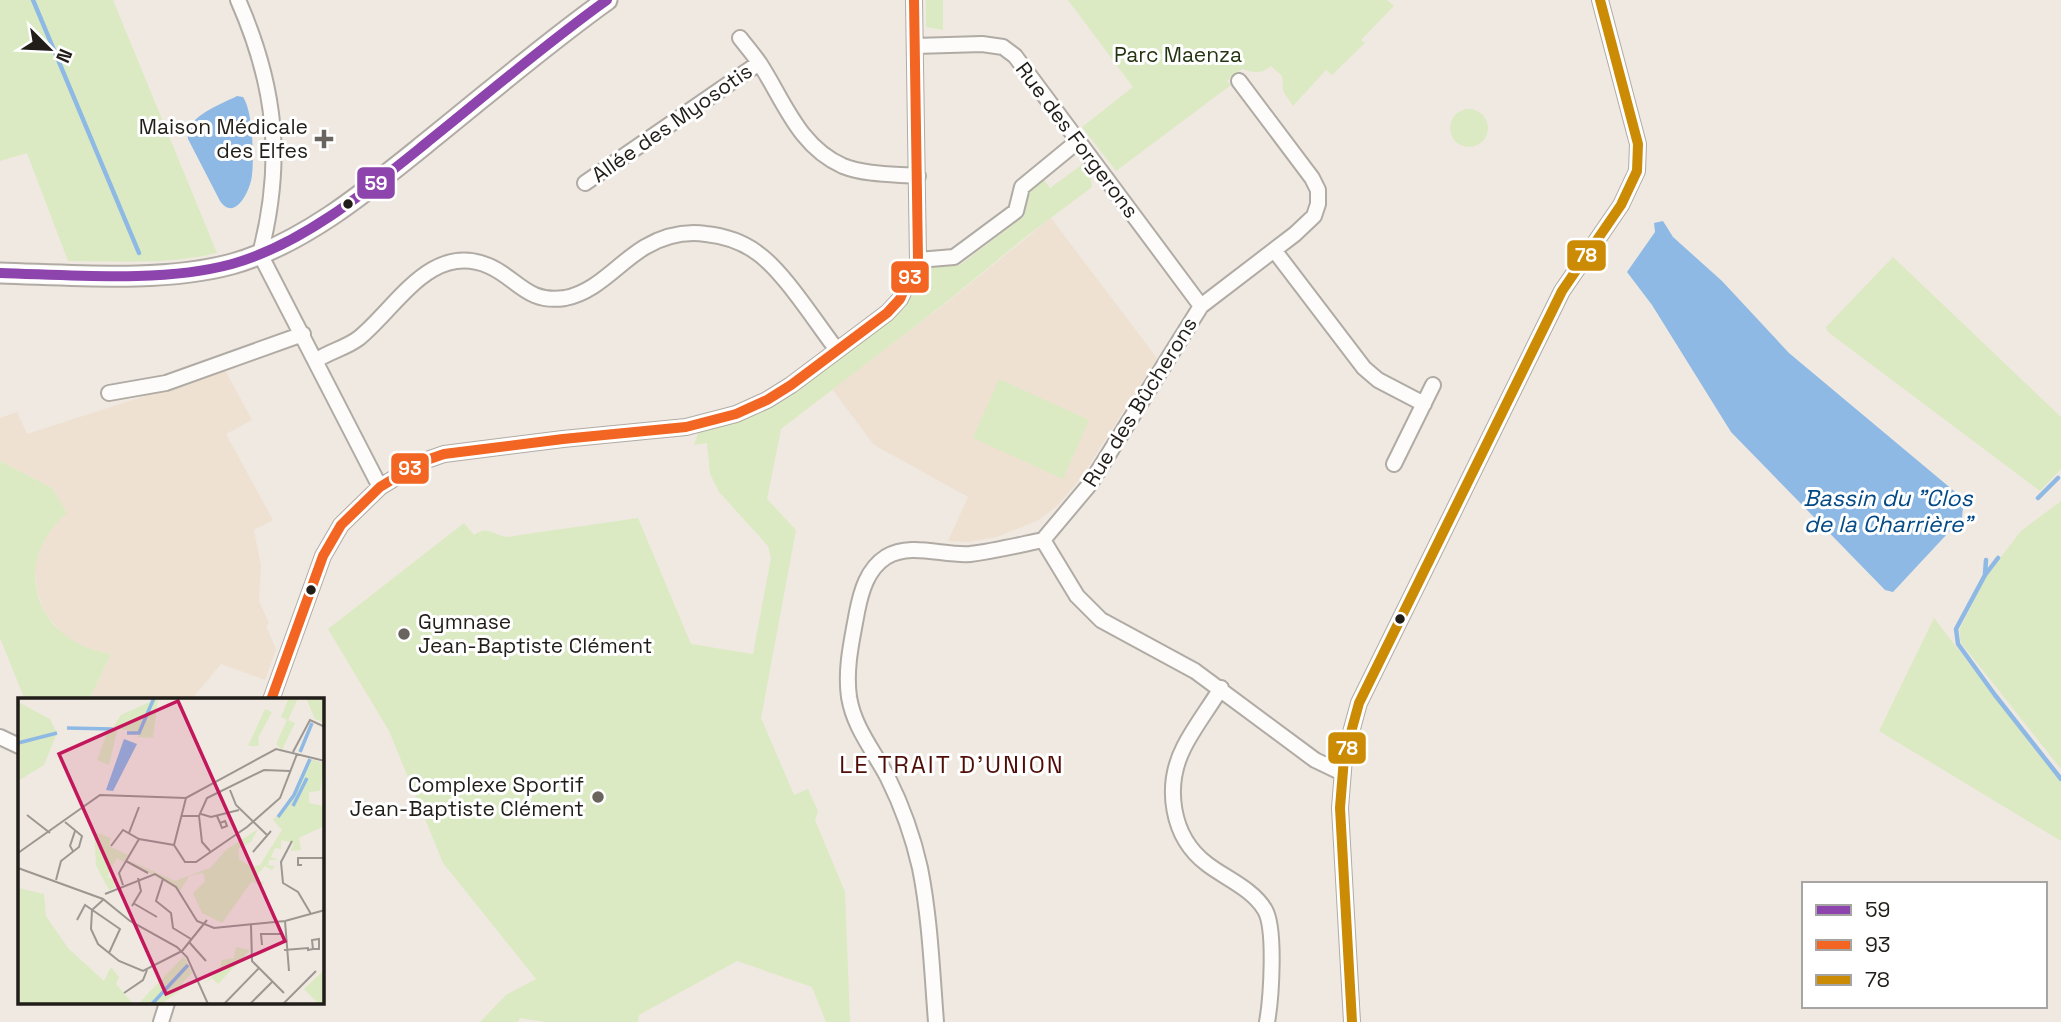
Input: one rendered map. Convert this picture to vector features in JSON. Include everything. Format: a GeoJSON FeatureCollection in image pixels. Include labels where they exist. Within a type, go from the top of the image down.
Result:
{"type":"FeatureCollection","features":[{"type":"Feature","properties":{"kind":"street"},"geometry":{"type":"LineString","coordinates":[[238,0],[259,52],[273,121],[274,159],[260,254],[317,360],[380,487]]}},
{"type":"Feature","properties":{"kind":"street"},"geometry":{"type":"LineString","coordinates":[[0,273],[151,274],[220,266],[260,254],[329,216],[365,192],[607,0]]}},
{"type":"Feature","properties":{"kind":"street"},"geometry":{"type":"LineString","coordinates":[[272,698],[323,556],[341,526],[380,487],[421,462],[444,454],[686,426],[736,414],[791,385],[894,306],[908,285],[918,260],[914,0]]}},
{"type":"Feature","properties":{"kind":"street"},"geometry":{"type":"LineString","coordinates":[[1352,1022],[1340,846],[1342,773],[1359,703],[1562,291],[1621,205],[1637,171],[1638,144],[1600,0]]}},
{"type":"Feature","properties":{"kind":"street"},"geometry":{"type":"LineString","coordinates":[[740,38],[759,63],[795,125],[822,154],[844,166],[869,173],[918,176]]}},
{"type":"Feature","properties":{"kind":"street","name":"Rue des Forgerons"},"geometry":{"type":"LineString","coordinates":[[915,46],[982,44],[1003,47],[1016,56],[1201,306]]}},
{"type":"Feature","properties":{"kind":"street","name":"Allée des Myosotis"},"geometry":{"type":"LineString","coordinates":[[584,183],[759,63]]}},
{"type":"Feature","properties":{"kind":"street","name":"Rue des Bûcherons"},"geometry":{"type":"LineString","coordinates":[[1043,540],[1090,484],[1201,306],[1314,216],[1318,204],[1318,190],[1312,178],[1239,81]]}},
{"type":"Feature","properties":{"kind":"street"},"geometry":{"type":"LineString","coordinates":[[918,260],[954,257],[973,243],[1016,211],[1022,187],[1078,141]]}},
{"type":"Feature","properties":{"kind":"street"},"geometry":{"type":"LineString","coordinates":[[317,360],[350,344],[422,275],[451,261],[483,264],[520,289],[540,297],[565,298],[585,292],[645,247],[672,235],[698,233],[721,236],[744,244],[758,253],[772,265],[837,350]]}},
{"type":"Feature","properties":{"kind":"street"},"geometry":{"type":"LineString","coordinates":[[1274,250],[1364,368],[1378,380],[1424,404]]}},
{"type":"Feature","properties":{"kind":"street"},"geometry":{"type":"LineString","coordinates":[[109,393],[166,383],[303,334]]}},
{"type":"Feature","properties":{"kind":"street"},"geometry":{"type":"LineString","coordinates":[[1394,464],[1433,385]]}},
{"type":"Feature","properties":{"kind":"street"},"geometry":{"type":"LineString","coordinates":[[936,1022],[920,869],[901,805],[862,735],[852,712],[849,696],[849,662],[858,606],[872,570],[884,558],[908,550],[966,554],[1000,550],[1043,540],[1077,596],[1101,620],[1195,671],[1315,760],[1342,773]]}},
{"type":"Feature","properties":{"kind":"street"},"geometry":{"type":"LineString","coordinates":[[1221,688],[1177,763],[1174,807],[1181,834],[1191,848],[1204,862],[1259,902],[1267,913],[1270,925],[1271,997],[1267,1022]]}},
{"type":"Feature","properties":{"kind":"street"},"geometry":{"type":"LineString","coordinates":[[0,737],[18,746]]}},
{"type":"Feature","properties":{"kind":"street"},"geometry":{"type":"LineString","coordinates":[[162,1022],[167,1004]]}},
{"type":"Feature","properties":{"kind":"shaded area"},"geometry":{"type":"Polygon","coordinates":[[[1051,218],[1157,358],[1081,478],[1058,505],[1039,520],[997,537],[968,542],[948,541],[968,497],[874,445],[832,389],[945,304],[1051,218]]]}},
{"type":"Feature","properties":{"kind":"shaded area"},"geometry":{"type":"Polygon","coordinates":[[[225,370],[252,420],[226,434],[273,520],[254,530],[261,566],[259,601],[276,649],[265,680],[221,664],[193,698],[90,698],[111,654],[90,650],[67,639],[44,612],[37,591],[35,569],[40,547],[52,526],[66,512],[52,488],[0,461],[0,418],[17,412],[27,434],[225,370]]]}},
{"type":"Feature","properties":{"kind":"green space"},"geometry":{"type":"Polygon","coordinates":[[[0,0],[113,0],[217,253],[162,261],[68,261],[27,153],[0,161],[0,0]]]}},
{"type":"Feature","properties":{"kind":"green space"},"geometry":{"type":"Polygon","coordinates":[[[926,0],[943,0],[943,30],[926,27],[926,0]]]}},
{"type":"Feature","properties":{"kind":"green space","name":"Parc Maenza"},"geometry":{"type":"Polygon","coordinates":[[[1068,0],[1387,0],[1394,6],[1361,40],[1365,43],[1332,75],[1326,70],[1293,106],[1283,91],[1282,76],[1271,66],[1258,72],[1242,69],[1227,81],[1231,85],[1116,171],[1082,127],[1133,87],[1068,0]]]}},
{"type":"Feature","properties":{"kind":"green space"},"geometry":{"type":"Polygon","coordinates":[[[1469,109],[1483,114],[1488,128],[1483,142],[1469,147],[1455,142],[1450,128],[1455,114],[1469,109]]]}},
{"type":"Feature","properties":{"kind":"green space","name":"Complexe Sportif Jean-Baptiste Clément"},"geometry":{"type":"Polygon","coordinates":[[[1083,164],[1090,173],[1092,187],[781,429],[767,499],[796,530],[761,718],[794,795],[808,789],[818,811],[815,820],[845,892],[850,1022],[826,1022],[812,987],[737,961],[639,1015],[638,1022],[545,1022],[520,1018],[518,1022],[480,1022],[506,995],[536,979],[443,863],[389,731],[328,629],[464,523],[474,535],[487,531],[507,537],[638,518],[691,644],[753,654],[771,558],[768,546],[719,492],[710,474],[707,443],[694,445],[698,433],[704,428],[772,405],[790,394],[905,307],[919,268],[960,265],[1024,216],[1030,189],[1042,177],[1050,188],[1083,164]]]}},
{"type":"Feature","properties":{"kind":"green space"},"geometry":{"type":"Polygon","coordinates":[[[1893,257],[2061,417],[2061,469],[2040,491],[1828,332],[1826,327],[1893,257]]]}},
{"type":"Feature","properties":{"kind":"green space"},"geometry":{"type":"Polygon","coordinates":[[[999,379],[1089,420],[1063,479],[973,438],[999,379]]]}},
{"type":"Feature","properties":{"kind":"green space"},"geometry":{"type":"Polygon","coordinates":[[[0,461],[52,488],[67,513],[49,533],[38,555],[35,577],[39,598],[49,618],[64,634],[85,647],[111,654],[90,698],[24,698],[0,638],[0,461]]]}},
{"type":"Feature","properties":{"kind":"green space"},"geometry":{"type":"Polygon","coordinates":[[[2061,501],[2061,769],[1961,643],[1959,630],[1986,576],[2021,531],[2061,501]]]}},
{"type":"Feature","properties":{"kind":"green space"},"geometry":{"type":"Polygon","coordinates":[[[1934,618],[2061,783],[2061,841],[1879,731],[1934,618]]]}},
{"type":"Feature","properties":{"kind":"water"},"geometry":{"type":"Polygon","coordinates":[[[237,96],[243,97],[249,113],[253,167],[245,195],[241,202],[231,208],[220,201],[188,139],[192,124],[198,118],[213,107],[237,96]]]}},
{"type":"Feature","properties":{"kind":"water","name":"Bassin du \"Clos de la Charrière\""},"geometry":{"type":"Polygon","coordinates":[[[1663,221],[1673,237],[1722,281],[1789,353],[1960,496],[1962,518],[1893,592],[1885,590],[1731,432],[1652,305],[1627,272],[1655,232],[1654,223],[1663,221]]]}},
{"type":"Feature","properties":{"kind":"waterway"},"geometry":{"type":"LineString","coordinates":[[33,0],[139,253]]}},
{"type":"Feature","properties":{"kind":"waterway"},"geometry":{"type":"LineString","coordinates":[[2038,498],[2058,478]]}},
{"type":"Feature","properties":{"kind":"waterway"},"geometry":{"type":"LineString","coordinates":[[1998,558],[1985,575],[1956,629],[1958,644],[2061,779]]}},
{"type":"Feature","properties":{"kind":"waterway"},"geometry":{"type":"LineString","coordinates":[[1985,574],[1986,560]]}},
{"type":"Feature","properties":{"kind":"transit line","name":"59"},"geometry":{"type":"LineString","coordinates":[[0,273],[87,276],[176,274],[232,264],[258,255],[309,229],[358,197],[607,0]]}},
{"type":"Feature","properties":{"kind":"transit line","name":"93"},"geometry":{"type":"LineString","coordinates":[[272,698],[323,556],[341,525],[380,487],[421,462],[444,454],[686,427],[736,414],[791,385],[887,313],[900,299],[918,260],[914,0]]}},
{"type":"Feature","properties":{"kind":"transit line","name":"78"},"geometry":{"type":"LineString","coordinates":[[1352,1022],[1340,808],[1344,758],[1359,703],[1562,291],[1621,205],[1637,171],[1638,144],[1600,0]]}},
{"type":"Feature","properties":{"kind":"place","name":"Maison Médicale des Elfes"},"geometry":{"type":"Point","coordinates":[324,139]}},
{"type":"Feature","properties":{"kind":"place","name":"Gymnase Jean-Baptiste Clément"},"geometry":{"type":"Point","coordinates":[404,634]}},
{"type":"Feature","properties":{"kind":"place","name":"Complexe Sportif Jean-Baptiste Clément"},"geometry":{"type":"Point","coordinates":[598,797]}},
{"type":"Feature","properties":{"kind":"district","name":"LE TRAIT D'UNION"},"geometry":{"type":"Point","coordinates":[952,765]}}]}
